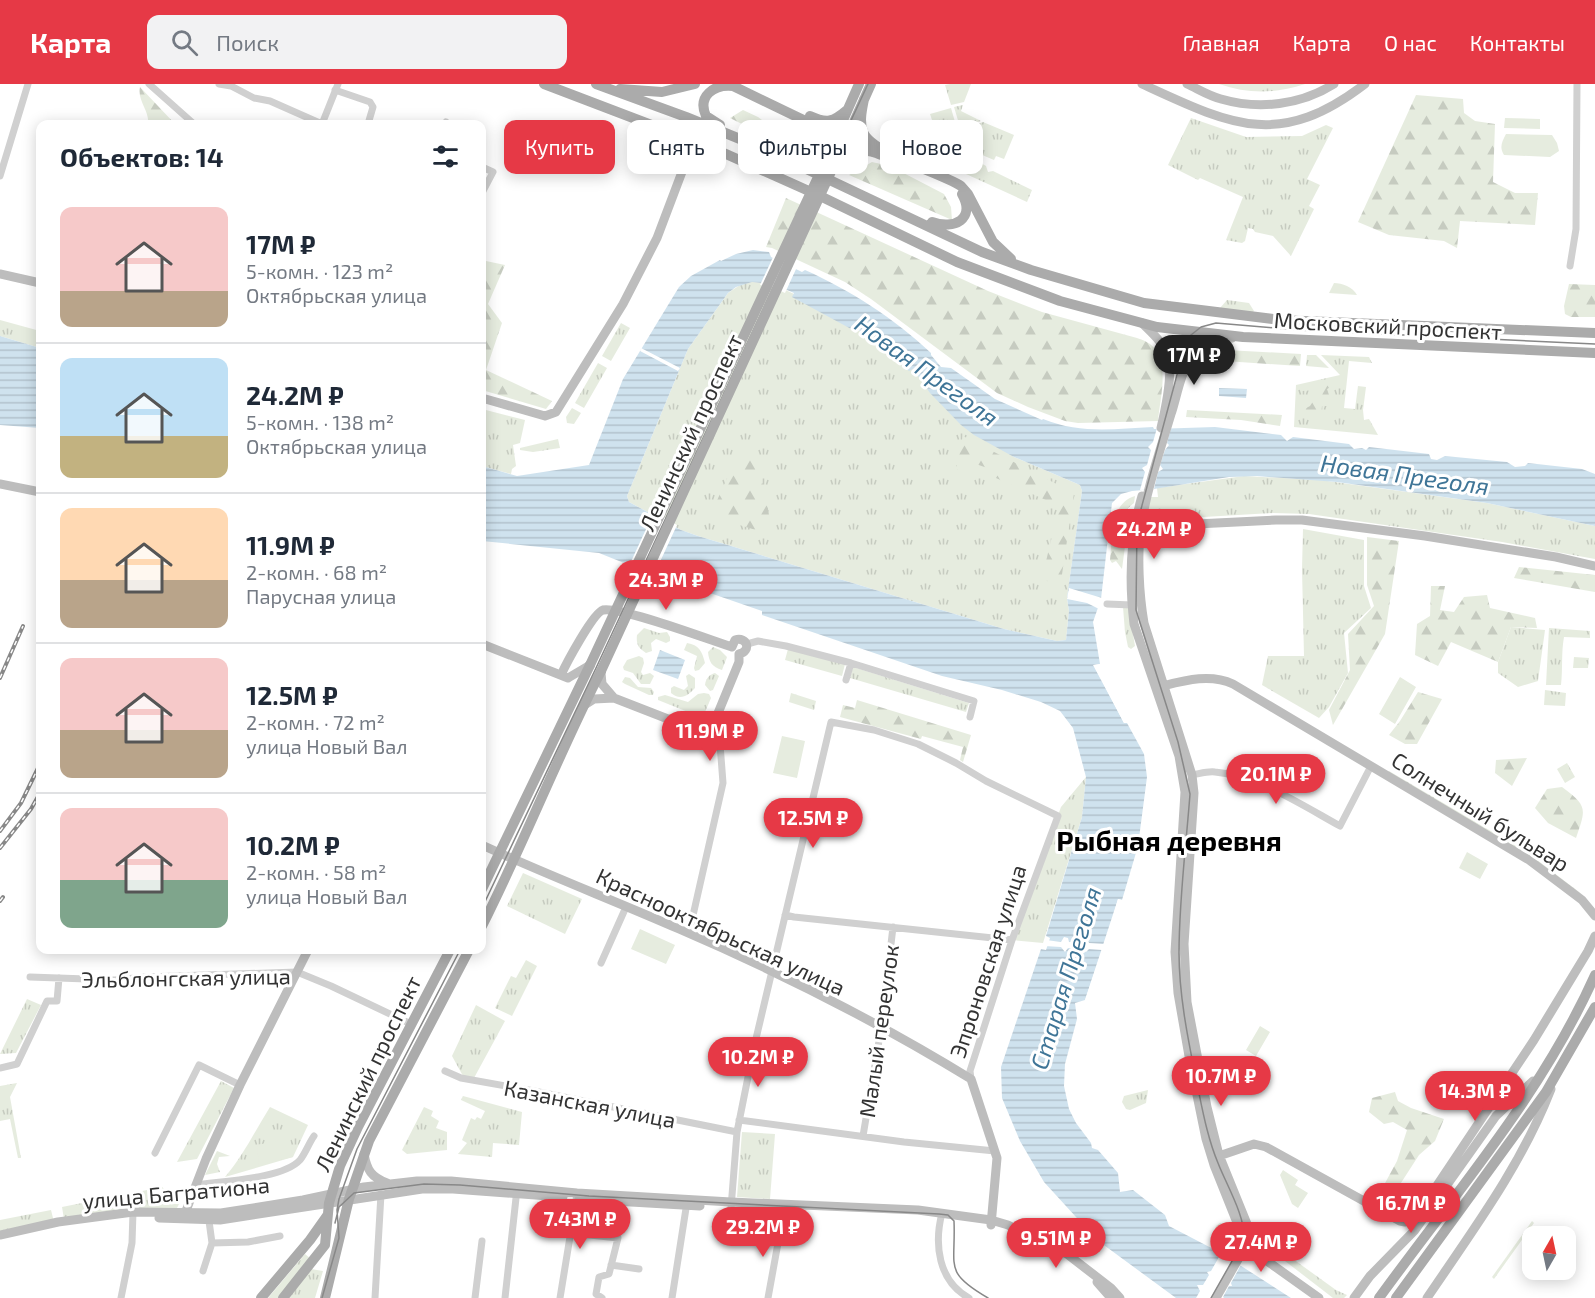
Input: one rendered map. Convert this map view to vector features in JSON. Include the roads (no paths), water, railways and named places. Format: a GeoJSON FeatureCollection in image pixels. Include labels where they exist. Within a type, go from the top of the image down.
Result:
{"type":"FeatureCollection","features":[{"type":"Feature","properties":{"kind":"main road","name":"Московский проспект"},"geometry":{"type":"LineString","coordinates":[[544,84],[641,120]]}},
{"type":"Feature","properties":{"kind":"main road","name":"Московский проспект"},"geometry":{"type":"LineString","coordinates":[[596,84],[738,139]]}},
{"type":"Feature","properties":{"kind":"main road"},"geometry":{"type":"LineString","coordinates":[[614,90],[662,92],[695,84]]}},
{"type":"Feature","properties":{"kind":"main road"},"geometry":{"type":"LineString","coordinates":[[741,84],[820,121],[832,120],[847,110]]}},
{"type":"Feature","properties":{"kind":"main road","name":"Ленинский проспект"},"geometry":{"type":"LineString","coordinates":[[844,120],[859,84]]}},
{"type":"Feature","properties":{"kind":"main road","name":"Ленинский проспект"},"geometry":{"type":"LineString","coordinates":[[852,120],[871,84]]}},
{"type":"Feature","properties":{"kind":"main road"},"geometry":{"type":"LineString","coordinates":[[1142,84],[1152,86],[1223,119],[1246,124],[1273,125],[1305,119],[1327,110],[1365,84]]}},
{"type":"Feature","properties":{"kind":"main road"},"geometry":{"type":"LineString","coordinates":[[1187,84],[1221,99],[1272,105],[1300,100],[1317,94],[1334,84]]}},
{"type":"Feature","properties":{"kind":"main road"},"geometry":{"type":"LineString","coordinates":[[738,132],[706,116],[704,98],[711,89],[724,85],[733,87],[803,120]]}},
{"type":"Feature","properties":{"kind":"main road"},"geometry":{"type":"LineString","coordinates":[[864,99],[860,119],[866,138],[878,148],[961,186],[968,194],[993,242],[1020,266]]}},
{"type":"Feature","properties":{"kind":"main road"},"geometry":{"type":"LineString","coordinates":[[868,151],[951,185],[958,190],[966,202],[962,219],[953,225],[945,226],[934,223],[917,215],[908,216]]}},
{"type":"Feature","properties":{"kind":"main road","name":"Московский проспект"},"geometry":{"type":"LineString","coordinates":[[726,154],[957,262],[1060,301],[1142,323],[1177,331],[1243,338],[1595,353]]}},
{"type":"Feature","properties":{"kind":"main road"},"geometry":{"type":"LineString","coordinates":[[486,399],[544,416],[556,412],[623,304],[646,262],[681,174]]}},
{"type":"Feature","properties":{"kind":"main road","name":"Московский проспект"},"geometry":{"type":"LineString","coordinates":[[818,174],[967,245],[1020,266],[1144,303],[1281,320],[1595,333]]}},
{"type":"Feature","properties":{"kind":"main road","name":"Ленинский проспект"},"geometry":{"type":"LineString","coordinates":[[486,881],[823,174]]}},
{"type":"Feature","properties":{"kind":"main road","name":"Ленинский проспект"},"geometry":{"type":"LineString","coordinates":[[486,918],[515,860],[583,706],[601,671],[823,174]]}},
{"type":"Feature","properties":{"kind":"main road"},"geometry":{"type":"LineString","coordinates":[[957,262],[960,251],[967,245]]}},
{"type":"Feature","properties":{"kind":"main road"},"geometry":{"type":"LineString","coordinates":[[0,274],[36,282]]}},
{"type":"Feature","properties":{"kind":"main road"},"geometry":{"type":"LineString","coordinates":[[1144,303],[1148,312],[1142,323],[1155,335],[1168,357],[1170,367],[1164,425]]}},
{"type":"Feature","properties":{"kind":"main road"},"geometry":{"type":"LineString","coordinates":[[1518,350],[1519,329]]}},
{"type":"Feature","properties":{"kind":"main road"},"geometry":{"type":"LineString","coordinates":[[1216,1157],[1186,993],[1184,944],[1194,793],[1192,775],[1134,624],[1132,605],[1138,524],[1164,425],[1184,371],[1191,358],[1204,347],[1221,339],[1243,338]]}},
{"type":"Feature","properties":{"kind":"main road"},"geometry":{"type":"LineString","coordinates":[[0,484],[36,491]]}},
{"type":"Feature","properties":{"kind":"main road"},"geometry":{"type":"LineString","coordinates":[[1138,524],[1156,526],[1302,520],[1425,536],[1556,557],[1595,566]]}},
{"type":"Feature","properties":{"kind":"main road"},"geometry":{"type":"LineString","coordinates":[[1138,524],[1141,604],[1144,623],[1184,776],[1184,820],[1175,952],[1178,993],[1189,1056],[1216,1157],[1236,1215],[1242,1244],[1216,1298]]}},
{"type":"Feature","properties":{"kind":"main road"},"geometry":{"type":"LineString","coordinates":[[564,676],[573,650],[597,614],[604,610],[635,615],[735,650],[745,651],[747,644]]}},
{"type":"Feature","properties":{"kind":"main road"},"geometry":{"type":"LineString","coordinates":[[486,646],[564,676],[571,681],[575,695]]}},
{"type":"Feature","properties":{"kind":"main road"},"geometry":{"type":"LineString","coordinates":[[583,706],[594,699],[614,698],[709,735],[739,662],[735,650]]}},
{"type":"Feature","properties":{"kind":"main road"},"geometry":{"type":"LineString","coordinates":[[564,676],[590,665]]}},
{"type":"Feature","properties":{"kind":"main road"},"geometry":{"type":"LineString","coordinates":[[601,671],[602,684],[614,698]]}},
{"type":"Feature","properties":{"kind":"main road","name":"Солнечный бульвар"},"geometry":{"type":"LineString","coordinates":[[1160,687],[1205,678],[1228,681],[1532,862],[1582,900],[1595,916]]}},
{"type":"Feature","properties":{"kind":"main road","name":"Краснооктябрьская улица"},"geometry":{"type":"LineString","coordinates":[[486,847],[689,933],[771,971],[971,1079]]}},
{"type":"Feature","properties":{"kind":"main road"},"geometry":{"type":"LineString","coordinates":[[1216,1157],[1254,1144],[1266,1147],[1400,1221],[1410,1220],[1436,1187],[1534,1040],[1595,936]]}},
{"type":"Feature","properties":{"kind":"main road"},"geometry":{"type":"LineString","coordinates":[[184,1216],[240,1085],[306,954]]}},
{"type":"Feature","properties":{"kind":"main road","name":"Ленинский проспект"},"geometry":{"type":"LineString","coordinates":[[283,1298],[327,1241],[330,1198],[349,1146],[448,954]]}},
{"type":"Feature","properties":{"kind":"main road","name":"Ленинский проспект"},"geometry":{"type":"LineString","coordinates":[[325,1298],[351,1194],[364,1154],[410,1060],[467,954]]}},
{"type":"Feature","properties":{"kind":"main road"},"geometry":{"type":"LineString","coordinates":[[1380,1298],[1543,1073],[1562,1042],[1595,975]]}},
{"type":"Feature","properties":{"kind":"main road"},"geometry":{"type":"LineString","coordinates":[[1396,1298],[1515,1137],[1556,1077],[1595,1007]]}},
{"type":"Feature","properties":{"kind":"main road"},"geometry":{"type":"LineString","coordinates":[[1354,1298],[1376,1270],[1416,1230],[1496,1116],[1543,1073]]}},
{"type":"Feature","properties":{"kind":"main road"},"geometry":{"type":"LineString","coordinates":[[1427,1298],[1477,1227],[1516,1165],[1556,1077]]}},
{"type":"Feature","properties":{"kind":"main road","name":"Эпроновская улица"},"geometry":{"type":"LineString","coordinates":[[971,1079],[995,1151],[997,1169],[991,1223]]}},
{"type":"Feature","properties":{"kind":"main road"},"geometry":{"type":"LineString","coordinates":[[364,1154],[366,1168],[370,1173],[375,1178],[389,1184]]}},
{"type":"Feature","properties":{"kind":"main road","name":"улица Багратиона"},"geometry":{"type":"LineString","coordinates":[[184,1216],[209,1221],[351,1194],[389,1184],[440,1181],[577,1196],[941,1215],[1019,1229],[1067,1254],[1087,1268],[1120,1298]]}},
{"type":"Feature","properties":{"kind":"main road","name":"улица Багратиона"},"geometry":{"type":"LineString","coordinates":[[351,1194],[439,1189],[517,1190]]}},
{"type":"Feature","properties":{"kind":"main road","name":"улица Багратиона"},"geometry":{"type":"LineString","coordinates":[[0,1235],[58,1222],[133,1215],[184,1216],[221,1213],[330,1198]]}},
{"type":"Feature","properties":{"kind":"main road","name":"улица Багратиона"},"geometry":{"type":"LineString","coordinates":[[731,1205],[784,1210],[941,1215]]}},
{"type":"Feature","properties":{"kind":"main road","name":"улица Багратиона"},"geometry":{"type":"LineString","coordinates":[[0,1239],[133,1215]]}},
{"type":"Feature","properties":{"kind":"main road","name":"Ленинский проспект"},"geometry":{"type":"LineString","coordinates":[[261,1298],[310,1240],[327,1216]]}},
{"type":"Feature","properties":{"kind":"main road","name":"улица Багратиона"},"geometry":{"type":"LineString","coordinates":[[991,1223],[1064,1258],[1099,1283],[1111,1298]]}},
{"type":"Feature","properties":{"kind":"main road"},"geometry":{"type":"LineString","coordinates":[[1209,1298],[1242,1244]]}},
{"type":"Feature","properties":{"kind":"main road"},"geometry":{"type":"LineString","coordinates":[[1242,1244],[1319,1298]]}},
{"type":"Feature","properties":{"kind":"street"},"geometry":{"type":"LineString","coordinates":[[0,176],[28,84]]}},
{"type":"Feature","properties":{"kind":"street"},"geometry":{"type":"LineString","coordinates":[[149,84],[190,120]]}},
{"type":"Feature","properties":{"kind":"street"},"geometry":{"type":"LineString","coordinates":[[219,84],[231,86],[254,98],[270,101],[313,120]]}},
{"type":"Feature","properties":{"kind":"street"},"geometry":{"type":"LineString","coordinates":[[1570,266],[1576,230],[1577,84]]}},
{"type":"Feature","properties":{"kind":"street"},"geometry":{"type":"LineString","coordinates":[[324,120],[336,87],[370,102],[373,107],[369,120]]}},
{"type":"Feature","properties":{"kind":"street"},"geometry":{"type":"LineString","coordinates":[[486,169],[494,172],[486,186]]}},
{"type":"Feature","properties":{"kind":"street"},"geometry":{"type":"LineString","coordinates":[[1107,604],[1132,605]]}},
{"type":"Feature","properties":{"kind":"street"},"geometry":{"type":"LineString","coordinates":[[747,644],[758,640],[851,663],[974,702],[970,717]]}},
{"type":"Feature","properties":{"kind":"street"},"geometry":{"type":"LineString","coordinates":[[846,680],[851,663]]}},
{"type":"Feature","properties":{"kind":"street","name":"Эпроновская улица"},"geometry":{"type":"LineString","coordinates":[[785,915],[831,722],[874,730],[918,744],[986,781],[1058,816],[1012,940],[970,1071],[971,1079]]}},
{"type":"Feature","properties":{"kind":"street"},"geometry":{"type":"LineString","coordinates":[[689,933],[723,783],[720,744],[709,735]]}},
{"type":"Feature","properties":{"kind":"street","name":"Солнечный бульвар"},"geometry":{"type":"LineString","coordinates":[[1192,775],[1216,772],[1248,781],[1276,792],[1340,825],[1371,766]]}},
{"type":"Feature","properties":{"kind":"street"},"geometry":{"type":"LineString","coordinates":[[601,963],[627,907]]}},
{"type":"Feature","properties":{"kind":"street"},"geometry":{"type":"LineString","coordinates":[[731,1205],[739,1120],[785,915]]}},
{"type":"Feature","properties":{"kind":"street","name":"Малый переулок"},"geometry":{"type":"LineString","coordinates":[[785,915],[1012,940]]}},
{"type":"Feature","properties":{"kind":"street","name":"Малый переулок"},"geometry":{"type":"LineString","coordinates":[[863,1136],[881,1029],[892,927]]}},
{"type":"Feature","properties":{"kind":"street","name":"Эльблонгская улица"},"geometry":{"type":"LineString","coordinates":[[30,977],[115,980],[297,972],[411,1024]]}},
{"type":"Feature","properties":{"kind":"street","name":"Эльблонгская улица"},"geometry":{"type":"LineString","coordinates":[[0,1068],[17,1064],[47,1001],[57,1000],[59,978]]}},
{"type":"Feature","properties":{"kind":"street"},"geometry":{"type":"LineString","coordinates":[[155,1153],[198,1065],[240,1085]]}},
{"type":"Feature","properties":{"kind":"street","name":"Казанская улица"},"geometry":{"type":"LineString","coordinates":[[445,1071],[461,1078],[737,1132]]}},
{"type":"Feature","properties":{"kind":"street"},"geometry":{"type":"LineString","coordinates":[[739,1120],[995,1151]]}},
{"type":"Feature","properties":{"kind":"street"},"geometry":{"type":"LineString","coordinates":[[196,1185],[254,1178],[286,1169],[299,1161],[314,1136]]}},
{"type":"Feature","properties":{"kind":"street"},"geometry":{"type":"LineString","coordinates":[[505,1298],[517,1190]]}},
{"type":"Feature","properties":{"kind":"street"},"geometry":{"type":"LineString","coordinates":[[375,1298],[381,1194]]}},
{"type":"Feature","properties":{"kind":"street"},"geometry":{"type":"LineString","coordinates":[[560,1298],[577,1196]]}},
{"type":"Feature","properties":{"kind":"street"},"geometry":{"type":"LineString","coordinates":[[672,1298],[687,1202]]}},
{"type":"Feature","properties":{"kind":"street"},"geometry":{"type":"LineString","coordinates":[[768,1298],[784,1210]]}},
{"type":"Feature","properties":{"kind":"street"},"geometry":{"type":"LineString","coordinates":[[121,1298],[132,1243],[133,1215]]}},
{"type":"Feature","properties":{"kind":"street"},"geometry":{"type":"LineString","coordinates":[[941,1215],[938,1254],[940,1264],[959,1291],[969,1298]]}},
{"type":"Feature","properties":{"kind":"street"},"geometry":{"type":"LineString","coordinates":[[203,1271],[212,1243],[209,1221]]}},
{"type":"Feature","properties":{"kind":"street"},"geometry":{"type":"LineString","coordinates":[[571,1233],[618,1238],[609,1274],[599,1276],[596,1294],[602,1298]]}},
{"type":"Feature","properties":{"kind":"street"},"geometry":{"type":"LineString","coordinates":[[212,1243],[248,1242],[280,1236]]}},
{"type":"Feature","properties":{"kind":"street"},"geometry":{"type":"LineString","coordinates":[[475,1298],[482,1241]]}},
{"type":"Feature","properties":{"kind":"street"},"geometry":{"type":"LineString","coordinates":[[611,1265],[639,1269]]}},
{"type":"Feature","properties":{"kind":"water"},"geometry":{"type":"Polygon","coordinates":[[[753,250],[769,252],[771,257],[802,272],[805,270],[871,306],[931,353],[941,367],[951,368],[995,399],[1042,420],[1057,424],[1084,429],[1215,427],[1281,435],[1287,441],[1293,437],[1349,444],[1354,449],[1366,450],[1369,447],[1429,454],[1431,459],[1437,460],[1445,456],[1507,462],[1515,467],[1525,466],[1528,463],[1582,469],[1595,474],[1595,526],[1487,503],[1337,482],[1257,476],[1229,477],[1132,491],[1121,494],[1112,503],[1101,599],[1093,622],[1100,664],[1094,665],[1124,723],[1127,723],[1144,754],[1147,777],[1138,846],[1122,900],[1118,899],[1085,1000],[1075,1003],[1077,1019],[1065,1064],[1064,1086],[1069,1109],[1092,1148],[1098,1150],[1118,1173],[1120,1192],[1133,1190],[1165,1215],[1169,1226],[1221,1253],[1291,1298],[1176,1298],[1097,1240],[1044,1182],[1020,1141],[1002,1098],[1001,1067],[1041,949],[1046,950],[1050,938],[1046,936],[1082,817],[1086,777],[1073,728],[1060,711],[1041,702],[1002,690],[942,676],[762,615],[762,611],[599,553],[486,541],[486,467],[517,476],[589,465],[623,379],[679,287],[691,276],[721,261],[753,250]],[[752,282],[736,287],[728,293],[688,349],[627,496],[629,502],[681,530],[698,536],[1004,629],[1057,641],[1066,640],[1069,611],[1067,598],[1082,491],[1080,485],[1014,457],[974,435],[930,393],[913,369],[909,371],[855,327],[853,330],[792,297],[794,293],[773,284],[752,282]]]}},
{"type":"Feature","properties":{"kind":"water"},"geometry":{"type":"Polygon","coordinates":[[[0,336],[36,347],[36,428],[0,425],[0,336]]]}},
{"type":"Feature","properties":{"kind":"water"},"geometry":{"type":"Polygon","coordinates":[[[1219,388],[1247,389],[1246,398],[1219,396],[1219,388]]]}},
{"type":"Feature","properties":{"kind":"water"},"geometry":{"type":"Polygon","coordinates":[[[660,650],[685,660],[678,679],[653,670],[660,650]]]}},
{"type":"Feature","properties":{"kind":"tram line"},"geometry":{"type":"LineString","coordinates":[[486,900],[868,84]]}},
{"type":"Feature","properties":{"kind":"tram line"},"geometry":{"type":"LineString","coordinates":[[1211,1298],[1244,1240],[1244,1231],[1239,1211],[1211,1143],[1187,1033],[1182,1001],[1179,933],[1190,794],[1178,742],[1136,610],[1137,524],[1185,345],[1191,335],[1201,327],[1216,323],[1298,330],[1595,344]]}},
{"type":"Feature","properties":{"kind":"tram line"},"geometry":{"type":"LineString","coordinates":[[322,1298],[339,1238],[337,1210],[339,1199],[357,1149],[458,954]]}},
{"type":"Feature","properties":{"kind":"tram line"},"geometry":{"type":"LineString","coordinates":[[335,1223],[339,1207],[354,1193],[424,1184],[589,1196],[948,1215],[954,1221],[954,1259],[958,1274],[988,1298]]}},
{"type":"Feature","properties":{"kind":"railway"},"geometry":{"type":"LineString","coordinates":[[0,678],[23,626]]}},
{"type":"Feature","properties":{"kind":"railway"},"geometry":{"type":"LineString","coordinates":[[0,831],[21,803],[36,772]]}},
{"type":"Feature","properties":{"kind":"railway"},"geometry":{"type":"LineString","coordinates":[[0,848],[36,800]]}},
{"type":"Feature","properties":{"kind":"railway"},"geometry":{"type":"LineString","coordinates":[[0,901],[3,897]]}},
{"type":"Feature","properties":{"kind":"district","name":"Рыбная деревня"},"geometry":{"type":"Point","coordinates":[1169,840]}},
{"type":"Feature","properties":{"kind":"water label","name":"Новая Преголя"},"geometry":{"type":"Point","coordinates":[927,370]}},
{"type":"Feature","properties":{"kind":"water label","name":"Новая Преголя"},"geometry":{"type":"Point","coordinates":[1405,474]}},
{"type":"Feature","properties":{"kind":"water label","name":"Старая Преголя"},"geometry":{"type":"Point","coordinates":[1065,978]}}]}
